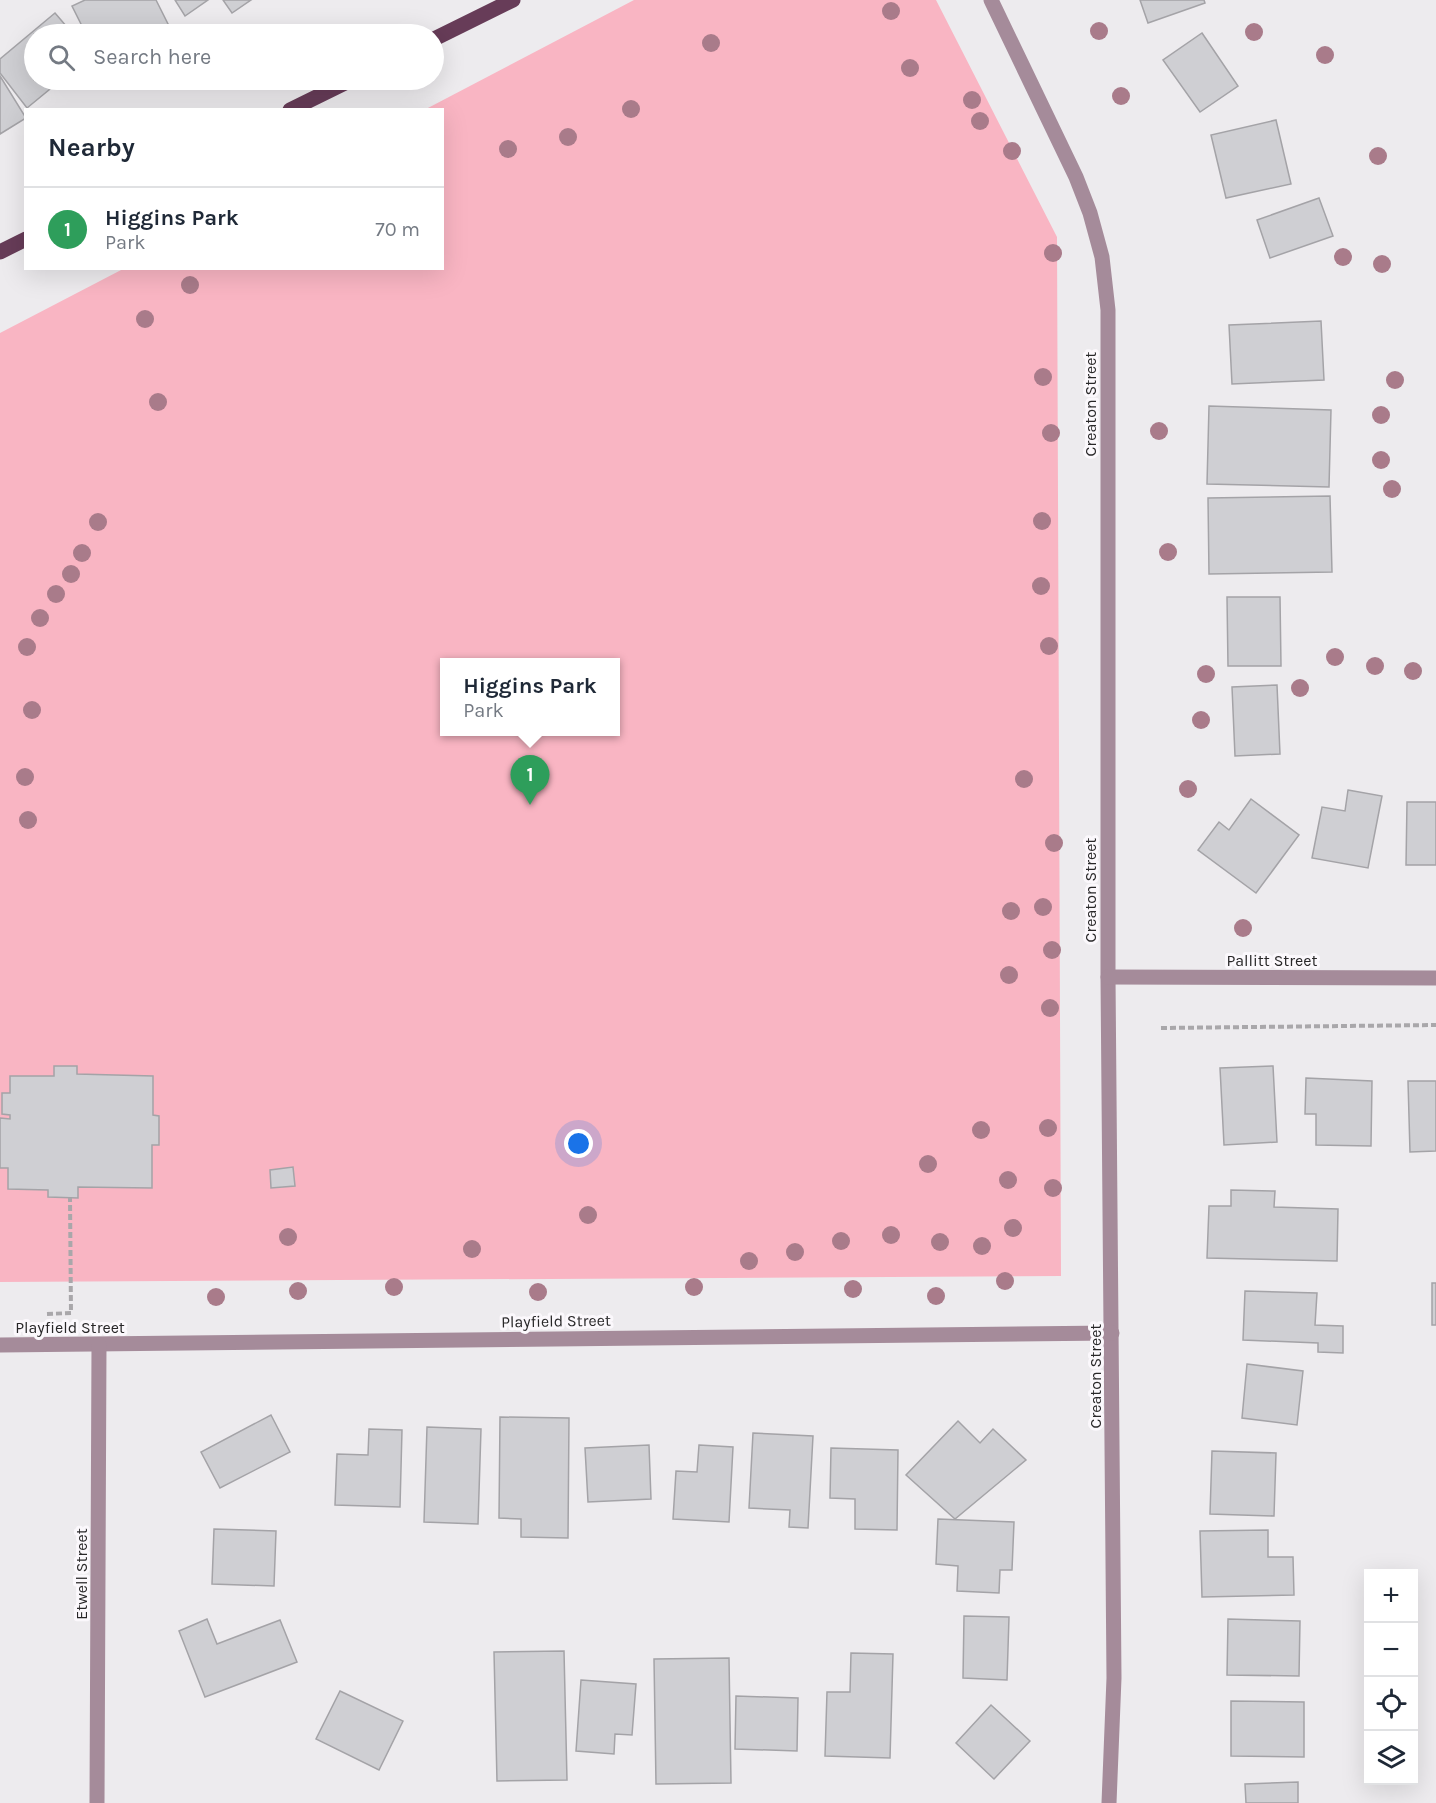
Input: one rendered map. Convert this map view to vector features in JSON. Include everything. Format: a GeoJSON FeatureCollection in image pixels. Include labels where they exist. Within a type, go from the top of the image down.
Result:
{"type":"FeatureCollection","features":[{"type":"Feature","properties":{"kind":"main road"},"geometry":{"type":"LineString","coordinates":[[444,34],[503,2]]}},
{"type":"Feature","properties":{"kind":"main road"},"geometry":{"type":"LineString","coordinates":[[294,108],[331,90]]}},
{"type":"Feature","properties":{"kind":"main road"},"geometry":{"type":"LineString","coordinates":[[0,252],[24,240]]}},
{"type":"Feature","properties":{"kind":"street","name":"Creaton Street"},"geometry":{"type":"LineString","coordinates":[[991,0],[1076,177],[1090,213],[1102,256],[1108,310],[1108,977],[1114,1678],[1108,1803]]}},
{"type":"Feature","properties":{"kind":"street","name":"Pallitt Street"},"geometry":{"type":"LineString","coordinates":[[1108,977],[1436,978]]}},
{"type":"Feature","properties":{"kind":"street","name":"Playfield Street"},"geometry":{"type":"LineString","coordinates":[[0,1345],[1112,1333]]}},
{"type":"Feature","properties":{"kind":"street","name":"Etwell Street"},"geometry":{"type":"LineString","coordinates":[[97,1803],[99,1345]]}},
{"type":"Feature","properties":{"kind":"path"},"geometry":{"type":"LineString","coordinates":[[1161,1028],[1436,1025]]}},
{"type":"Feature","properties":{"kind":"path"},"geometry":{"type":"LineString","coordinates":[[47,1314],[71,1313],[70,1198]]}},
{"type":"Feature","properties":{"kind":"shaded area"},"geometry":{"type":"Polygon","coordinates":[[[634,0],[936,0],[1057,237],[1061,1276],[0,1282],[0,333],[121,270],[444,270],[444,108],[428,108],[634,0]]]}},
{"type":"Feature","properties":{"kind":"building"},"geometry":{"type":"Polygon","coordinates":[[[85,0],[156,0],[168,24],[81,24],[72,6],[85,0]]]}},
{"type":"Feature","properties":{"kind":"building"},"geometry":{"type":"Polygon","coordinates":[[[175,0],[208,0],[185,16],[175,0]]]}},
{"type":"Feature","properties":{"kind":"building"},"geometry":{"type":"Polygon","coordinates":[[[223,0],[251,0],[232,13],[223,0]]]}},
{"type":"Feature","properties":{"kind":"building"},"geometry":{"type":"Polygon","coordinates":[[[1140,0],[1204,0],[1205,3],[1148,23],[1140,0]]]}},
{"type":"Feature","properties":{"kind":"building"},"geometry":{"type":"Polygon","coordinates":[[[55,13],[64,24],[42,24],[55,13]]]}},
{"type":"Feature","properties":{"kind":"building"},"geometry":{"type":"Polygon","coordinates":[[[1202,33],[1238,86],[1200,112],[1163,60],[1202,33]]]}},
{"type":"Feature","properties":{"kind":"building"},"geometry":{"type":"Polygon","coordinates":[[[24,39],[24,90],[49,90],[27,108],[0,73],[0,59],[24,39]]]}},
{"type":"Feature","properties":{"kind":"building"},"geometry":{"type":"Polygon","coordinates":[[[0,76],[24,115],[24,119],[0,134],[0,76]]]}},
{"type":"Feature","properties":{"kind":"building"},"geometry":{"type":"Polygon","coordinates":[[[1276,120],[1291,184],[1226,198],[1211,135],[1276,120]]]}},
{"type":"Feature","properties":{"kind":"building"},"geometry":{"type":"Polygon","coordinates":[[[1319,198],[1333,236],[1270,258],[1257,220],[1319,198]]]}},
{"type":"Feature","properties":{"kind":"building"},"geometry":{"type":"Polygon","coordinates":[[[1321,321],[1324,380],[1232,384],[1229,325],[1321,321]]]}},
{"type":"Feature","properties":{"kind":"building"},"geometry":{"type":"Polygon","coordinates":[[[1209,406],[1331,410],[1329,487],[1207,484],[1209,406]]]}},
{"type":"Feature","properties":{"kind":"building"},"geometry":{"type":"Polygon","coordinates":[[[1330,496],[1332,572],[1209,574],[1208,498],[1330,496]]]}},
{"type":"Feature","properties":{"kind":"building"},"geometry":{"type":"Polygon","coordinates":[[[1227,597],[1280,597],[1281,666],[1228,666],[1227,597]]]}},
{"type":"Feature","properties":{"kind":"building"},"geometry":{"type":"Polygon","coordinates":[[[1277,685],[1280,754],[1235,756],[1232,687],[1277,685]]]}},
{"type":"Feature","properties":{"kind":"building"},"geometry":{"type":"Polygon","coordinates":[[[1348,790],[1382,796],[1368,868],[1312,858],[1322,807],[1345,811],[1348,790]]]}},
{"type":"Feature","properties":{"kind":"building"},"geometry":{"type":"Polygon","coordinates":[[[1251,799],[1299,835],[1256,893],[1198,850],[1219,822],[1229,830],[1251,799]]]}},
{"type":"Feature","properties":{"kind":"building"},"geometry":{"type":"Polygon","coordinates":[[[1407,802],[1436,802],[1436,865],[1406,865],[1407,802]]]}},
{"type":"Feature","properties":{"kind":"building"},"geometry":{"type":"Polygon","coordinates":[[[54,1066],[77,1066],[77,1074],[153,1076],[153,1115],[159,1116],[159,1145],[152,1145],[152,1188],[78,1187],[78,1198],[48,1197],[48,1190],[8,1189],[8,1168],[0,1168],[0,1118],[10,1119],[10,1115],[2,1114],[2,1093],[10,1093],[10,1076],[54,1076],[54,1066]]]}},
{"type":"Feature","properties":{"kind":"building"},"geometry":{"type":"Polygon","coordinates":[[[1273,1066],[1277,1142],[1224,1145],[1220,1068],[1273,1066]]]}},
{"type":"Feature","properties":{"kind":"building"},"geometry":{"type":"Polygon","coordinates":[[[1306,1078],[1372,1081],[1371,1146],[1316,1145],[1316,1114],[1305,1114],[1306,1078]]]}},
{"type":"Feature","properties":{"kind":"building"},"geometry":{"type":"Polygon","coordinates":[[[1408,1081],[1436,1081],[1436,1151],[1410,1152],[1408,1081]]]}},
{"type":"Feature","properties":{"kind":"building"},"geometry":{"type":"Polygon","coordinates":[[[293,1167],[295,1186],[271,1188],[270,1170],[293,1167]]]}},
{"type":"Feature","properties":{"kind":"building"},"geometry":{"type":"Polygon","coordinates":[[[1231,1190],[1275,1191],[1274,1207],[1338,1209],[1337,1261],[1207,1258],[1209,1206],[1231,1206],[1231,1190]]]}},
{"type":"Feature","properties":{"kind":"building"},"geometry":{"type":"Polygon","coordinates":[[[1432,1283],[1436,1283],[1436,1325],[1432,1325],[1432,1283]]]}},
{"type":"Feature","properties":{"kind":"building"},"geometry":{"type":"Polygon","coordinates":[[[1245,1291],[1317,1293],[1315,1325],[1343,1326],[1343,1353],[1318,1352],[1318,1343],[1243,1340],[1245,1291]]]}},
{"type":"Feature","properties":{"kind":"building"},"geometry":{"type":"Polygon","coordinates":[[[1247,1364],[1303,1371],[1297,1425],[1242,1418],[1247,1364]]]}},
{"type":"Feature","properties":{"kind":"building"},"geometry":{"type":"Polygon","coordinates":[[[271,1415],[290,1452],[220,1488],[201,1452],[271,1415]]]}},
{"type":"Feature","properties":{"kind":"building"},"geometry":{"type":"Polygon","coordinates":[[[500,1417],[569,1418],[568,1538],[521,1537],[521,1519],[499,1518],[500,1417]]]}},
{"type":"Feature","properties":{"kind":"building"},"geometry":{"type":"Polygon","coordinates":[[[958,1421],[980,1443],[993,1429],[1026,1460],[955,1519],[906,1475],[958,1421]]]}},
{"type":"Feature","properties":{"kind":"building"},"geometry":{"type":"Polygon","coordinates":[[[427,1427],[481,1429],[478,1524],[424,1522],[427,1427]]]}},
{"type":"Feature","properties":{"kind":"building"},"geometry":{"type":"Polygon","coordinates":[[[369,1429],[402,1430],[400,1507],[335,1505],[337,1454],[368,1455],[369,1429]]]}},
{"type":"Feature","properties":{"kind":"building"},"geometry":{"type":"Polygon","coordinates":[[[753,1433],[813,1436],[808,1528],[789,1527],[790,1510],[749,1508],[753,1433]]]}},
{"type":"Feature","properties":{"kind":"building"},"geometry":{"type":"Polygon","coordinates":[[[649,1445],[651,1499],[588,1502],[585,1448],[649,1445]]]}},
{"type":"Feature","properties":{"kind":"building"},"geometry":{"type":"Polygon","coordinates":[[[699,1445],[733,1447],[729,1522],[673,1519],[676,1471],[697,1472],[699,1445]]]}},
{"type":"Feature","properties":{"kind":"building"},"geometry":{"type":"Polygon","coordinates":[[[831,1448],[898,1450],[897,1530],[855,1529],[855,1499],[830,1498],[831,1448]]]}},
{"type":"Feature","properties":{"kind":"building"},"geometry":{"type":"Polygon","coordinates":[[[1212,1451],[1276,1453],[1274,1516],[1210,1514],[1212,1451]]]}},
{"type":"Feature","properties":{"kind":"building"},"geometry":{"type":"Polygon","coordinates":[[[938,1519],[1014,1522],[1012,1570],[1000,1570],[999,1593],[957,1591],[958,1566],[936,1564],[938,1519]]]}},
{"type":"Feature","properties":{"kind":"building"},"geometry":{"type":"Polygon","coordinates":[[[214,1529],[276,1531],[274,1586],[212,1584],[214,1529]]]}},
{"type":"Feature","properties":{"kind":"building"},"geometry":{"type":"Polygon","coordinates":[[[1268,1530],[1268,1557],[1293,1557],[1294,1595],[1202,1597],[1200,1531],[1268,1530]]]}},
{"type":"Feature","properties":{"kind":"building"},"geometry":{"type":"Polygon","coordinates":[[[964,1616],[1009,1617],[1007,1680],[963,1678],[964,1616]]]}},
{"type":"Feature","properties":{"kind":"building"},"geometry":{"type":"Polygon","coordinates":[[[207,1619],[217,1644],[280,1620],[297,1662],[205,1697],[179,1631],[207,1619]]]}},
{"type":"Feature","properties":{"kind":"building"},"geometry":{"type":"Polygon","coordinates":[[[1228,1619],[1300,1621],[1299,1676],[1227,1675],[1228,1619]]]}},
{"type":"Feature","properties":{"kind":"building"},"geometry":{"type":"Polygon","coordinates":[[[564,1651],[567,1780],[497,1781],[494,1652],[564,1651]]]}},
{"type":"Feature","properties":{"kind":"building"},"geometry":{"type":"Polygon","coordinates":[[[851,1653],[893,1654],[890,1758],[825,1756],[827,1692],[850,1692],[851,1653]]]}},
{"type":"Feature","properties":{"kind":"building"},"geometry":{"type":"Polygon","coordinates":[[[729,1658],[731,1783],[656,1784],[654,1659],[729,1658]]]}},
{"type":"Feature","properties":{"kind":"building"},"geometry":{"type":"Polygon","coordinates":[[[581,1680],[636,1684],[632,1735],[615,1734],[614,1754],[576,1751],[581,1680]]]}},
{"type":"Feature","properties":{"kind":"building"},"geometry":{"type":"Polygon","coordinates":[[[340,1691],[403,1721],[379,1770],[316,1739],[340,1691]]]}},
{"type":"Feature","properties":{"kind":"building"},"geometry":{"type":"Polygon","coordinates":[[[736,1696],[798,1698],[797,1751],[735,1749],[736,1696]]]}},
{"type":"Feature","properties":{"kind":"building"},"geometry":{"type":"Polygon","coordinates":[[[1231,1701],[1304,1702],[1304,1757],[1231,1756],[1231,1701]]]}},
{"type":"Feature","properties":{"kind":"building"},"geometry":{"type":"Polygon","coordinates":[[[991,1705],[1030,1741],[994,1779],[956,1743],[991,1705]]]}},
{"type":"Feature","properties":{"kind":"building"},"geometry":{"type":"Polygon","coordinates":[[[1298,1782],[1298,1803],[1246,1803],[1245,1784],[1298,1782]]]}},
{"type":"Feature","properties":{"kind":"place","name":"Higgins Park"},"geometry":{"type":"Point","coordinates":[530,805]}}]}
